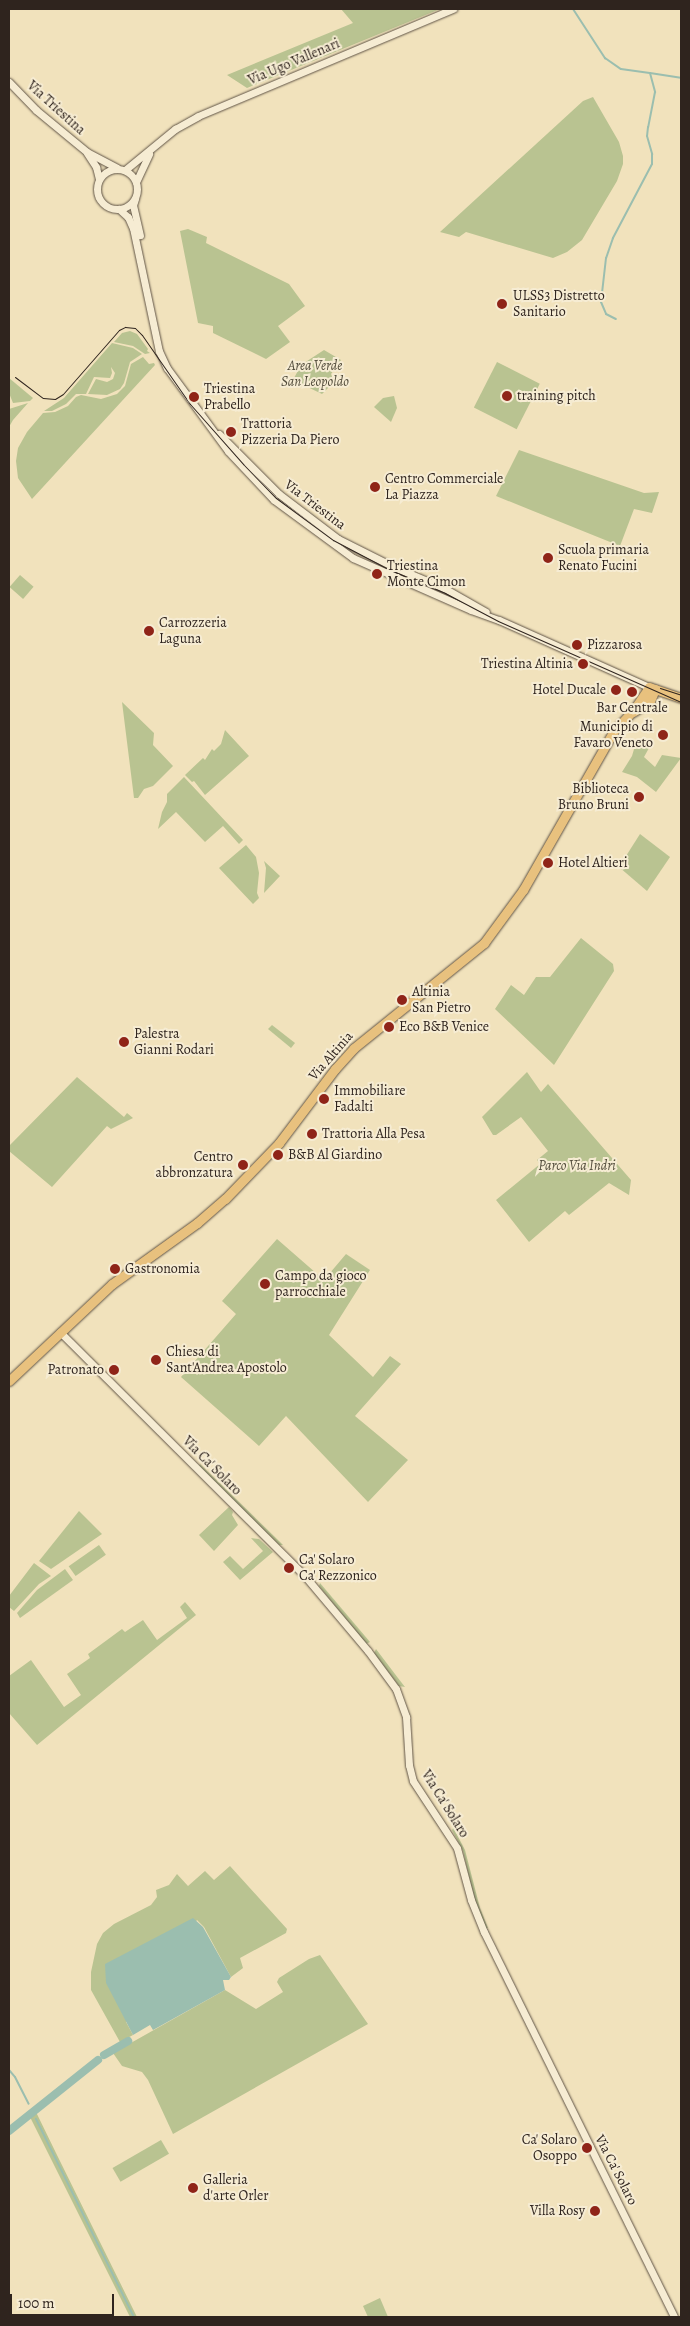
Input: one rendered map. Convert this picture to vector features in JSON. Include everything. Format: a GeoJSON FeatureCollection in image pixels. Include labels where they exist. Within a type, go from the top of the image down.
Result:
{"type":"FeatureCollection","features":[{"type":"Feature","properties":{"kind":"main road"},"geometry":{"type":"LineString","coordinates":[[643,707],[651,699],[652,688],[678,697]]}},
{"type":"Feature","properties":{"kind":"main road","name":"Via Altinia"},"geometry":{"type":"LineString","coordinates":[[9,1381],[92,1302],[136,1265],[198,1223],[225,1199],[283,1139],[335,1069],[354,1048],[491,936],[523,890],[613,732],[652,688]]}},
{"type":"Feature","properties":{"kind":"main road"},"geometry":{"type":"LineString","coordinates":[[630,713],[663,698],[678,697]]}},
{"type":"Feature","properties":{"kind":"street","name":"Via Ugo Vallenari"},"geometry":{"type":"LineString","coordinates":[[125,170],[152,150],[175,129],[198,116],[453,9]]}},
{"type":"Feature","properties":{"kind":"street","name":"Via Triestina"},"geometry":{"type":"LineString","coordinates":[[9,82],[36,110],[87,152],[117,168]]}},
{"type":"Feature","properties":{"kind":"street","name":"Via Ugo Vallenari"},"geometry":{"type":"LineString","coordinates":[[136,182],[152,150]]}},
{"type":"Feature","properties":{"kind":"street","name":"Via Triestina"},"geometry":{"type":"LineString","coordinates":[[87,152],[96,167],[99,179]]}},
{"type":"Feature","properties":{"kind":"street"},"geometry":{"type":"LineString","coordinates":[[117,168],[125,170],[136,182],[137,194],[125,208],[107,207],[102,203],[97,188],[99,179],[106,171],[117,168]]}},
{"type":"Feature","properties":{"kind":"street","name":"Via Triestina"},"geometry":{"type":"LineString","coordinates":[[134,199],[133,205],[145,259],[143,269],[159,351],[169,371],[220,442],[252,479],[286,510],[349,556],[414,586],[499,620],[652,688]]}},
{"type":"Feature","properties":{"kind":"street"},"geometry":{"type":"LineString","coordinates":[[119,209],[128,217],[133,228],[143,269]]}},
{"type":"Feature","properties":{"kind":"street","name":"Via Triestina"},"geometry":{"type":"LineString","coordinates":[[192,403],[279,494],[338,539],[389,565],[449,591],[499,620]]}},
{"type":"Feature","properties":{"kind":"street"},"geometry":{"type":"LineString","coordinates":[[220,442],[237,457],[246,461]]}},
{"type":"Feature","properties":{"kind":"street","name":"Via Triestina"},"geometry":{"type":"LineString","coordinates":[[414,586],[440,593],[449,591]]}},
{"type":"Feature","properties":{"kind":"street","name":"Via Triestina"},"geometry":{"type":"LineString","coordinates":[[449,591],[451,598],[471,610]]}},
{"type":"Feature","properties":{"kind":"street","name":"Via Ca' Solaro"},"geometry":{"type":"LineString","coordinates":[[60,1332],[304,1575],[368,1651],[396,1689],[406,1717],[413,1780],[457,1848],[471,1900],[484,1932],[674,2317]]}},
{"type":"Feature","properties":{"kind":"green space"},"geometry":{"type":"Polygon","coordinates":[[[341,9],[440,9],[247,88],[227,75],[353,23],[341,9]]]}},
{"type":"Feature","properties":{"kind":"green space"},"geometry":{"type":"Polygon","coordinates":[[[593,97],[619,142],[623,164],[617,181],[582,240],[567,252],[553,258],[466,232],[459,237],[440,232],[583,101],[593,97]]]}},
{"type":"Feature","properties":{"kind":"green space"},"geometry":{"type":"Polygon","coordinates":[[[188,229],[207,237],[206,243],[289,284],[305,306],[278,326],[290,342],[266,359],[213,333],[213,326],[198,323],[180,231],[188,229]]]}},
{"type":"Feature","properties":{"kind":"green space"},"geometry":{"type":"Polygon","coordinates":[[[130,331],[137,334],[150,353],[145,354],[133,346],[114,342],[122,333],[130,331]]]}},
{"type":"Feature","properties":{"kind":"green space"},"geometry":{"type":"Polygon","coordinates":[[[112,343],[133,348],[142,354],[130,362],[124,383],[120,389],[107,395],[88,394],[96,379],[107,382],[113,379],[115,373],[111,367],[112,373],[110,378],[94,377],[86,394],[76,394],[66,404],[52,411],[44,411],[64,398],[112,343]]]}},
{"type":"Feature","properties":{"kind":"green space","name":"Area Verde San Leopoldo"},"geometry":{"type":"Polygon","coordinates":[[[324,350],[341,360],[331,374],[334,382],[322,394],[293,380],[301,365],[324,350]]]}},
{"type":"Feature","properties":{"kind":"green space"},"geometry":{"type":"Polygon","coordinates":[[[143,357],[149,364],[154,363],[155,365],[32,499],[18,478],[16,461],[18,448],[27,432],[43,413],[55,412],[68,406],[76,397],[81,395],[101,399],[117,394],[125,386],[131,364],[143,357]]]}},
{"type":"Feature","properties":{"kind":"green space","name":"training pitch"},"geometry":{"type":"Polygon","coordinates":[[[497,362],[540,384],[517,429],[474,407],[497,362]]]}},
{"type":"Feature","properties":{"kind":"green space"},"geometry":{"type":"Polygon","coordinates":[[[9,378],[33,398],[30,401],[13,403],[9,393],[9,378]]]}},
{"type":"Feature","properties":{"kind":"green space"},"geometry":{"type":"Polygon","coordinates":[[[394,396],[397,408],[391,422],[374,407],[383,398],[394,396]]]}},
{"type":"Feature","properties":{"kind":"green space"},"geometry":{"type":"Polygon","coordinates":[[[28,403],[13,420],[9,427],[9,409],[28,403]]]}},
{"type":"Feature","properties":{"kind":"green space"},"geometry":{"type":"Polygon","coordinates":[[[519,450],[644,493],[659,492],[652,513],[634,509],[620,546],[496,496],[519,450]]]}},
{"type":"Feature","properties":{"kind":"green space"},"geometry":{"type":"Polygon","coordinates":[[[20,575],[34,587],[23,599],[10,587],[20,575]]]}},
{"type":"Feature","properties":{"kind":"green space"},"geometry":{"type":"Polygon","coordinates":[[[122,702],[154,733],[153,745],[173,766],[153,786],[144,789],[138,798],[134,798],[122,702]]]}},
{"type":"Feature","properties":{"kind":"green space"},"geometry":{"type":"Polygon","coordinates":[[[225,730],[249,756],[205,795],[194,781],[192,782],[185,775],[203,758],[205,760],[212,749],[214,751],[221,744],[225,730]]]}},
{"type":"Feature","properties":{"kind":"green space"},"geometry":{"type":"Polygon","coordinates":[[[637,739],[649,748],[644,757],[655,767],[662,755],[681,758],[656,792],[637,777],[622,772],[632,756],[637,739]]]}},
{"type":"Feature","properties":{"kind":"green space"},"geometry":{"type":"Polygon","coordinates":[[[184,777],[243,840],[239,844],[223,826],[205,842],[176,812],[158,829],[162,812],[167,802],[167,794],[184,777]]]}},
{"type":"Feature","properties":{"kind":"green space"},"geometry":{"type":"Polygon","coordinates":[[[640,834],[670,857],[647,891],[619,867],[640,834]]]}},
{"type":"Feature","properties":{"kind":"green space"},"geometry":{"type":"Polygon","coordinates":[[[246,845],[256,857],[259,873],[257,893],[259,898],[253,904],[219,868],[246,845]]]}},
{"type":"Feature","properties":{"kind":"green space"},"geometry":{"type":"Polygon","coordinates":[[[264,861],[280,876],[264,893],[266,868],[264,861]]]}},
{"type":"Feature","properties":{"kind":"green space"},"geometry":{"type":"Polygon","coordinates":[[[581,938],[613,964],[614,971],[554,1065],[495,1009],[511,985],[524,995],[536,977],[550,977],[581,938]]]}},
{"type":"Feature","properties":{"kind":"green space"},"geometry":{"type":"Polygon","coordinates":[[[272,1025],[295,1043],[291,1048],[268,1029],[272,1025]]]}},
{"type":"Feature","properties":{"kind":"green space","name":"Parco Via Indri"},"geometry":{"type":"Polygon","coordinates":[[[527,1072],[541,1092],[548,1084],[631,1180],[629,1195],[609,1183],[569,1215],[565,1211],[529,1242],[496,1200],[540,1164],[537,1160],[548,1151],[521,1117],[496,1135],[493,1135],[482,1117],[527,1072]]]}},
{"type":"Feature","properties":{"kind":"green space"},"geometry":{"type":"Polygon","coordinates":[[[77,1077],[124,1117],[127,1113],[133,1118],[111,1129],[107,1126],[52,1187],[9,1151],[9,1146],[77,1077]]]}},
{"type":"Feature","properties":{"kind":"green space"},"geometry":{"type":"Polygon","coordinates":[[[277,1239],[324,1280],[346,1254],[370,1270],[329,1335],[373,1377],[390,1356],[401,1364],[355,1416],[408,1460],[368,1502],[286,1416],[259,1446],[181,1377],[236,1314],[222,1301],[277,1239]]]}},
{"type":"Feature","properties":{"kind":"green space"},"geometry":{"type":"Polygon","coordinates":[[[200,1464],[283,1545],[279,1545],[199,1466],[200,1464]]]}},
{"type":"Feature","properties":{"kind":"green space"},"geometry":{"type":"Polygon","coordinates":[[[229,1507],[238,1525],[214,1551],[199,1535],[229,1507]]]}},
{"type":"Feature","properties":{"kind":"green space"},"geometry":{"type":"Polygon","coordinates":[[[79,1511],[102,1534],[51,1569],[39,1561],[79,1511]]]}},
{"type":"Feature","properties":{"kind":"green space"},"geometry":{"type":"Polygon","coordinates":[[[251,1538],[259,1539],[273,1552],[240,1580],[223,1562],[230,1556],[243,1569],[263,1551],[251,1538]]]}},
{"type":"Feature","properties":{"kind":"green space"},"geometry":{"type":"Polygon","coordinates":[[[99,1545],[106,1555],[76,1576],[69,1566],[99,1545]]]}},
{"type":"Feature","properties":{"kind":"green space"},"geometry":{"type":"Polygon","coordinates":[[[34,1563],[51,1576],[39,1584],[14,1611],[9,1607],[9,1596],[34,1563]]]}},
{"type":"Feature","properties":{"kind":"green space"},"geometry":{"type":"Polygon","coordinates":[[[65,1569],[73,1580],[20,1618],[17,1613],[37,1590],[65,1569]]]}},
{"type":"Feature","properties":{"kind":"green space"},"geometry":{"type":"Polygon","coordinates":[[[320,1583],[370,1642],[366,1644],[319,1586],[320,1583]]]}},
{"type":"Feature","properties":{"kind":"green space"},"geometry":{"type":"Polygon","coordinates":[[[185,1602],[196,1615],[37,1745],[9,1713],[9,1676],[31,1660],[64,1707],[81,1695],[67,1674],[90,1658],[88,1654],[122,1629],[125,1632],[143,1620],[157,1640],[187,1618],[180,1607],[185,1602]]]}},
{"type":"Feature","properties":{"kind":"green space"},"geometry":{"type":"Polygon","coordinates":[[[376,1649],[405,1687],[399,1686],[374,1653],[376,1649]]]}},
{"type":"Feature","properties":{"kind":"green space"},"geometry":{"type":"Polygon","coordinates":[[[456,1823],[454,1829],[465,1850],[480,1908],[488,1928],[486,1928],[474,1899],[463,1851],[452,1830],[456,1823]]]}},
{"type":"Feature","properties":{"kind":"green space"},"geometry":{"type":"Polygon","coordinates":[[[230,1866],[287,1929],[286,1933],[240,1958],[243,1968],[231,1977],[204,1927],[197,1920],[126,2022],[133,2035],[120,2042],[91,1990],[91,1972],[97,1944],[103,1933],[114,1924],[151,1905],[157,1897],[156,1890],[169,1885],[177,1874],[188,1886],[205,1871],[214,1880],[230,1866]]]}},
{"type":"Feature","properties":{"kind":"green space"},"geometry":{"type":"Polygon","coordinates":[[[320,1955],[368,2024],[173,2134],[148,2080],[142,2072],[122,2066],[113,2053],[225,1990],[256,2009],[283,1992],[277,1982],[279,1978],[309,1959],[320,1955]]]}},
{"type":"Feature","properties":{"kind":"green space"},"geometry":{"type":"Polygon","coordinates":[[[36,2112],[137,2317],[130,2317],[30,2117],[36,2112]]]}},
{"type":"Feature","properties":{"kind":"green space"},"geometry":{"type":"Polygon","coordinates":[[[161,2140],[169,2154],[121,2182],[113,2168],[161,2140]]]}},
{"type":"Feature","properties":{"kind":"green space"},"geometry":{"type":"Polygon","coordinates":[[[380,2298],[388,2317],[368,2317],[363,2306],[380,2298]]]}},
{"type":"Feature","properties":{"kind":"shaded area"},"geometry":{"type":"Polygon","coordinates":[[[193,1918],[203,1927],[231,1977],[229,1980],[223,1980],[225,1990],[153,2030],[150,2025],[133,2035],[106,1983],[105,1964],[193,1918]]]}},
{"type":"Feature","properties":{"kind":"waterway"},"geometry":{"type":"LineString","coordinates":[[573,9],[605,58],[621,69],[650,73],[655,92],[647,136],[652,154],[652,164],[613,238],[606,258],[601,302],[606,314],[616,319]]}},
{"type":"Feature","properties":{"kind":"waterway"},"geometry":{"type":"LineString","coordinates":[[650,73],[681,78]]}},
{"type":"Feature","properties":{"kind":"waterway"},"geometry":{"type":"LineString","coordinates":[[104,2055],[128,2041]]}},
{"type":"Feature","properties":{"kind":"waterway"},"geometry":{"type":"LineString","coordinates":[[9,2131],[98,2060]]}},
{"type":"Feature","properties":{"kind":"waterway"},"geometry":{"type":"LineString","coordinates":[[9,2070],[15,2077],[29,2104]]}},
{"type":"Feature","properties":{"kind":"waterway"},"geometry":{"type":"LineString","coordinates":[[36,2119],[134,2317]]}},
{"type":"Feature","properties":{"kind":"tram line"},"geometry":{"type":"LineString","coordinates":[[15,377],[43,398],[55,399],[63,394],[119,330],[125,327],[135,328],[142,335],[190,404],[244,465],[276,498],[333,540],[388,569],[445,593],[498,621],[681,702]]}},
{"type":"Feature","properties":{"kind":"tram line"},"geometry":{"type":"LineString","coordinates":[[660,688],[681,695]]}},
{"type":"Feature","properties":{"kind":"place","name":"ULSS3 Distretto Sanitario"},"geometry":{"type":"Point","coordinates":[502,304]}},
{"type":"Feature","properties":{"kind":"place","name":"training pitch"},"geometry":{"type":"Point","coordinates":[507,396]}},
{"type":"Feature","properties":{"kind":"place","name":"Triestina Prabello"},"geometry":{"type":"Point","coordinates":[194,397]}},
{"type":"Feature","properties":{"kind":"place","name":"Trattoria Pizzeria Da Piero"},"geometry":{"type":"Point","coordinates":[231,432]}},
{"type":"Feature","properties":{"kind":"place","name":"Centro Commerciale La Piazza"},"geometry":{"type":"Point","coordinates":[375,487]}},
{"type":"Feature","properties":{"kind":"place","name":"Scuola primaria Renato Fucini"},"geometry":{"type":"Point","coordinates":[548,558]}},
{"type":"Feature","properties":{"kind":"place","name":"Triestina Monte Cimon"},"geometry":{"type":"Point","coordinates":[377,574]}},
{"type":"Feature","properties":{"kind":"place","name":"Carrozzeria Laguna"},"geometry":{"type":"Point","coordinates":[149,631]}},
{"type":"Feature","properties":{"kind":"place","name":"Pizzarosa"},"geometry":{"type":"Point","coordinates":[577,645]}},
{"type":"Feature","properties":{"kind":"place","name":"Triestina Altinia"},"geometry":{"type":"Point","coordinates":[583,664]}},
{"type":"Feature","properties":{"kind":"place","name":"Hotel Ducale"},"geometry":{"type":"Point","coordinates":[616,690]}},
{"type":"Feature","properties":{"kind":"place","name":"Bar Centrale"},"geometry":{"type":"Point","coordinates":[632,692]}},
{"type":"Feature","properties":{"kind":"place","name":"Municipio di Favaro Veneto"},"geometry":{"type":"Point","coordinates":[663,735]}},
{"type":"Feature","properties":{"kind":"place","name":"Biblioteca Bruno Bruni"},"geometry":{"type":"Point","coordinates":[639,797]}},
{"type":"Feature","properties":{"kind":"place","name":"Hotel Altieri"},"geometry":{"type":"Point","coordinates":[548,863]}},
{"type":"Feature","properties":{"kind":"place","name":"Altinia San Pietro"},"geometry":{"type":"Point","coordinates":[402,1000]}},
{"type":"Feature","properties":{"kind":"place","name":"Eco B&B Venice"},"geometry":{"type":"Point","coordinates":[389,1027]}},
{"type":"Feature","properties":{"kind":"place","name":"Palestra Gianni Rodari"},"geometry":{"type":"Point","coordinates":[124,1042]}},
{"type":"Feature","properties":{"kind":"place","name":"Immobiliare Fadalti"},"geometry":{"type":"Point","coordinates":[324,1099]}},
{"type":"Feature","properties":{"kind":"place","name":"Trattoria Alla Pesa"},"geometry":{"type":"Point","coordinates":[312,1134]}},
{"type":"Feature","properties":{"kind":"place","name":"B&B Al Giardino"},"geometry":{"type":"Point","coordinates":[278,1155]}},
{"type":"Feature","properties":{"kind":"place","name":"Centro abbronzatura"},"geometry":{"type":"Point","coordinates":[243,1165]}},
{"type":"Feature","properties":{"kind":"place","name":"Gastronomia"},"geometry":{"type":"Point","coordinates":[115,1269]}},
{"type":"Feature","properties":{"kind":"place","name":"Campo da gioco parrocchiale"},"geometry":{"type":"Point","coordinates":[265,1284]}},
{"type":"Feature","properties":{"kind":"place","name":"Chiesa di Sant'Andrea Apostolo"},"geometry":{"type":"Point","coordinates":[156,1360]}},
{"type":"Feature","properties":{"kind":"place","name":"Patronato"},"geometry":{"type":"Point","coordinates":[114,1370]}},
{"type":"Feature","properties":{"kind":"place","name":"Ca' Solaro Ca' Rezzonico"},"geometry":{"type":"Point","coordinates":[289,1568]}},
{"type":"Feature","properties":{"kind":"place","name":"Ca' Solaro Osoppo"},"geometry":{"type":"Point","coordinates":[587,2148]}},
{"type":"Feature","properties":{"kind":"place","name":"Galleria d'arte Orler"},"geometry":{"type":"Point","coordinates":[193,2188]}},
{"type":"Feature","properties":{"kind":"place","name":"Villa Rosy"},"geometry":{"type":"Point","coordinates":[595,2211]}}]}
